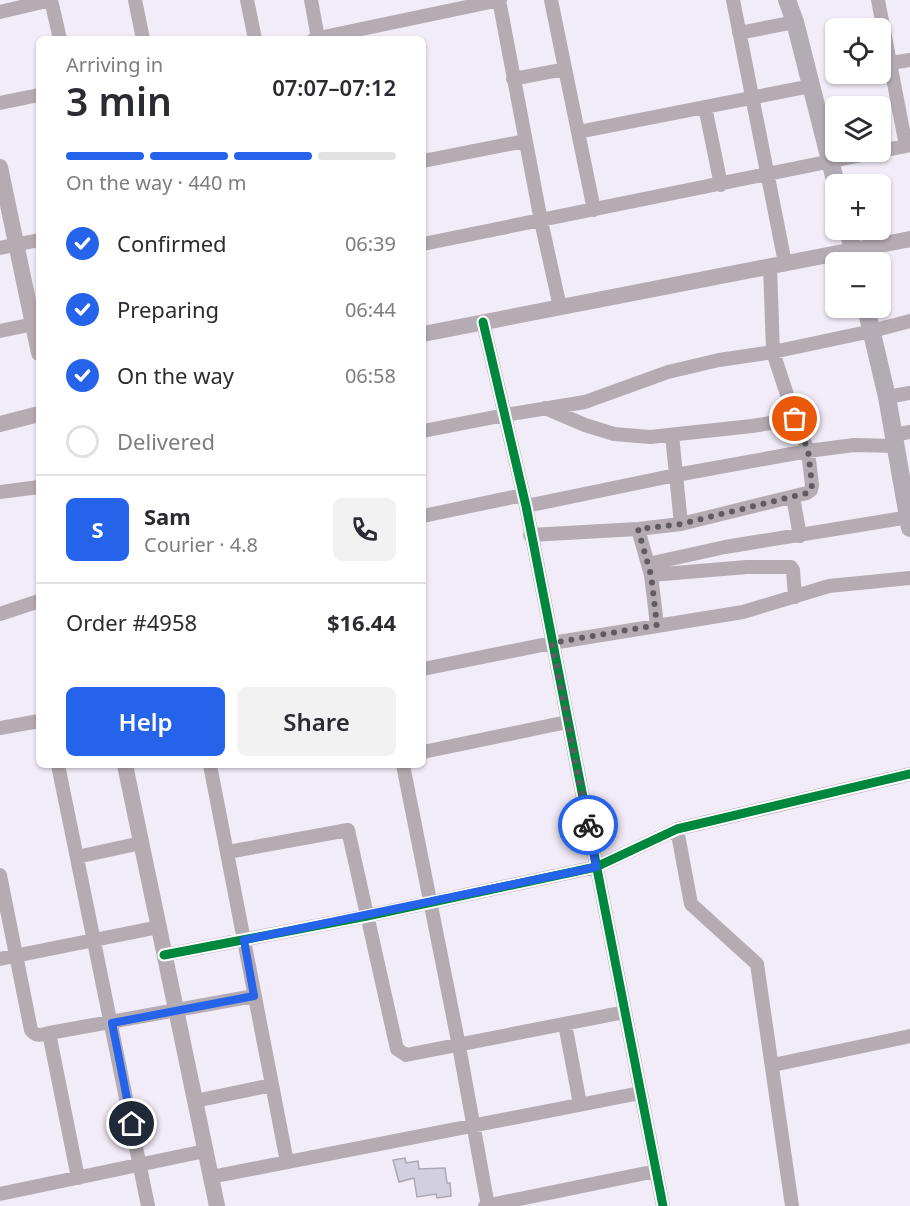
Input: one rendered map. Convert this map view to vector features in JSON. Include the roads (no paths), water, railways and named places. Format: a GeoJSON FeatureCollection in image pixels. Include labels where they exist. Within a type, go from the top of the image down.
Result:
{"type":"FeatureCollection","features":[{"type":"Feature","properties":{"kind":"main road"},"geometry":{"type":"LineString","coordinates":[[787,0],[795,22],[825,139]]}},
{"type":"Feature","properties":{"kind":"main road"},"geometry":{"type":"LineString","coordinates":[[831,162],[834,174]]}},
{"type":"Feature","properties":{"kind":"main road"},"geometry":{"type":"LineString","coordinates":[[869,318],[886,398],[900,438],[910,521]]}},
{"type":"Feature","properties":{"kind":"street"},"geometry":{"type":"LineString","coordinates":[[0,12],[51,0],[59,36]]}},
{"type":"Feature","properties":{"kind":"street"},"geometry":{"type":"LineString","coordinates":[[135,0],[142,36]]}},
{"type":"Feature","properties":{"kind":"street"},"geometry":{"type":"LineString","coordinates":[[247,0],[254,36]]}},
{"type":"Feature","properties":{"kind":"street"},"geometry":{"type":"LineString","coordinates":[[311,0],[316,36]]}},
{"type":"Feature","properties":{"kind":"street"},"geometry":{"type":"LineString","coordinates":[[330,36],[499,0],[525,141],[560,307]]}},
{"type":"Feature","properties":{"kind":"street"},"geometry":{"type":"LineString","coordinates":[[551,0],[594,210]]}},
{"type":"Feature","properties":{"kind":"street"},"geometry":{"type":"LineString","coordinates":[[530,535],[638,529],[681,524],[793,497],[811,490],[808,450],[795,419],[773,352],[778,265],[768,175],[733,0]]}},
{"type":"Feature","properties":{"kind":"street"},"geometry":{"type":"LineString","coordinates":[[878,0],[882,18]]}},
{"type":"Feature","properties":{"kind":"street"},"geometry":{"type":"LineString","coordinates":[[739,33],[795,22]]}},
{"type":"Feature","properties":{"kind":"street"},"geometry":{"type":"LineString","coordinates":[[891,150],[908,146],[891,63],[910,60]]}},
{"type":"Feature","properties":{"kind":"street"},"geometry":{"type":"LineString","coordinates":[[513,79],[565,69]]}},
{"type":"Feature","properties":{"kind":"street"},"geometry":{"type":"LineString","coordinates":[[578,132],[811,86]]}},
{"type":"Feature","properties":{"kind":"street"},"geometry":{"type":"LineString","coordinates":[[0,103],[36,96]]}},
{"type":"Feature","properties":{"kind":"street"},"geometry":{"type":"LineString","coordinates":[[705,107],[721,184]]}},
{"type":"Feature","properties":{"kind":"street"},"geometry":{"type":"LineString","coordinates":[[426,160],[525,141]]}},
{"type":"Feature","properties":{"kind":"street"},"geometry":{"type":"LineString","coordinates":[[426,243],[831,162]]}},
{"type":"Feature","properties":{"kind":"street"},"geometry":{"type":"LineString","coordinates":[[0,167],[8,246],[36,323],[0,331]]}},
{"type":"Feature","properties":{"kind":"street"},"geometry":{"type":"LineString","coordinates":[[867,252],[910,239]]}},
{"type":"Feature","properties":{"kind":"street"},"geometry":{"type":"LineString","coordinates":[[8,246],[36,241]]}},
{"type":"Feature","properties":{"kind":"street"},"geometry":{"type":"LineString","coordinates":[[426,333],[778,265],[825,259]]}},
{"type":"Feature","properties":{"kind":"street"},"geometry":{"type":"LineString","coordinates":[[426,430],[505,414],[591,400],[668,372],[719,360],[773,352],[910,321]]}},
{"type":"Feature","properties":{"kind":"street"},"geometry":{"type":"LineString","coordinates":[[483,322],[524,501],[663,1206]]}},
{"type":"Feature","properties":{"kind":"street"},"geometry":{"type":"LineString","coordinates":[[886,398],[910,393]]}},
{"type":"Feature","properties":{"kind":"street"},"geometry":{"type":"LineString","coordinates":[[545,408],[585,425],[614,434],[650,437],[795,419]]}},
{"type":"Feature","properties":{"kind":"street"},"geometry":{"type":"LineString","coordinates":[[0,424],[36,415]]}},
{"type":"Feature","properties":{"kind":"street"},"geometry":{"type":"LineString","coordinates":[[672,435],[681,524]]}},
{"type":"Feature","properties":{"kind":"street"},"geometry":{"type":"LineString","coordinates":[[426,516],[676,475],[808,450],[900,438]]}},
{"type":"Feature","properties":{"kind":"street"},"geometry":{"type":"LineString","coordinates":[[0,492],[36,487]]}},
{"type":"Feature","properties":{"kind":"street"},"geometry":{"type":"LineString","coordinates":[[793,497],[800,536]]}},
{"type":"Feature","properties":{"kind":"street"},"geometry":{"type":"LineString","coordinates":[[649,570],[725,548],[910,521]]}},
{"type":"Feature","properties":{"kind":"street"},"geometry":{"type":"LineString","coordinates":[[638,529],[649,570],[657,625]]}},
{"type":"Feature","properties":{"kind":"street"},"geometry":{"type":"LineString","coordinates":[[649,570],[788,566],[793,570],[795,597]]}},
{"type":"Feature","properties":{"kind":"street"},"geometry":{"type":"LineString","coordinates":[[426,668],[552,643],[743,612],[829,586],[910,578]]}},
{"type":"Feature","properties":{"kind":"street"},"geometry":{"type":"LineString","coordinates":[[0,614],[36,603]]}},
{"type":"Feature","properties":{"kind":"street"},"geometry":{"type":"LineString","coordinates":[[0,728],[36,722]]}},
{"type":"Feature","properties":{"kind":"street"},"geometry":{"type":"LineString","coordinates":[[426,751],[567,722]]}},
{"type":"Feature","properties":{"kind":"street"},"geometry":{"type":"LineString","coordinates":[[59,768],[148,1206]]}},
{"type":"Feature","properties":{"kind":"street"},"geometry":{"type":"LineString","coordinates":[[125,768],[217,1206]]}},
{"type":"Feature","properties":{"kind":"street"},"geometry":{"type":"LineString","coordinates":[[211,768],[287,1162]]}},
{"type":"Feature","properties":{"kind":"street"},"geometry":{"type":"LineString","coordinates":[[404,768],[459,1046],[487,1206],[656,1171]]}},
{"type":"Feature","properties":{"kind":"street"},"geometry":{"type":"LineString","coordinates":[[164,956],[596,867],[677,829],[910,774]]}},
{"type":"Feature","properties":{"kind":"street"},"geometry":{"type":"LineString","coordinates":[[677,829],[691,904],[757,964],[792,1206]]}},
{"type":"Feature","properties":{"kind":"street"},"geometry":{"type":"LineString","coordinates":[[228,852],[348,830],[397,1049],[406,1055],[625,1012]]}},
{"type":"Feature","properties":{"kind":"street"},"geometry":{"type":"LineString","coordinates":[[77,857],[141,843]]}},
{"type":"Feature","properties":{"kind":"street"},"geometry":{"type":"LineString","coordinates":[[0,875],[31,1030],[38,1035],[254,996]]}},
{"type":"Feature","properties":{"kind":"street"},"geometry":{"type":"LineString","coordinates":[[0,959],[159,927]]}},
{"type":"Feature","properties":{"kind":"street"},"geometry":{"type":"LineString","coordinates":[[565,1024],[580,1104]]}},
{"type":"Feature","properties":{"kind":"street"},"geometry":{"type":"LineString","coordinates":[[48,1034],[78,1178]]}},
{"type":"Feature","properties":{"kind":"street"},"geometry":{"type":"LineString","coordinates":[[773,1065],[910,1036]]}},
{"type":"Feature","properties":{"kind":"street"},"geometry":{"type":"LineString","coordinates":[[195,1101],[272,1085]]}},
{"type":"Feature","properties":{"kind":"street"},"geometry":{"type":"LineString","coordinates":[[211,1178],[640,1093]]}},
{"type":"Feature","properties":{"kind":"street"},"geometry":{"type":"LineString","coordinates":[[0,1194],[205,1151]]}}]}
